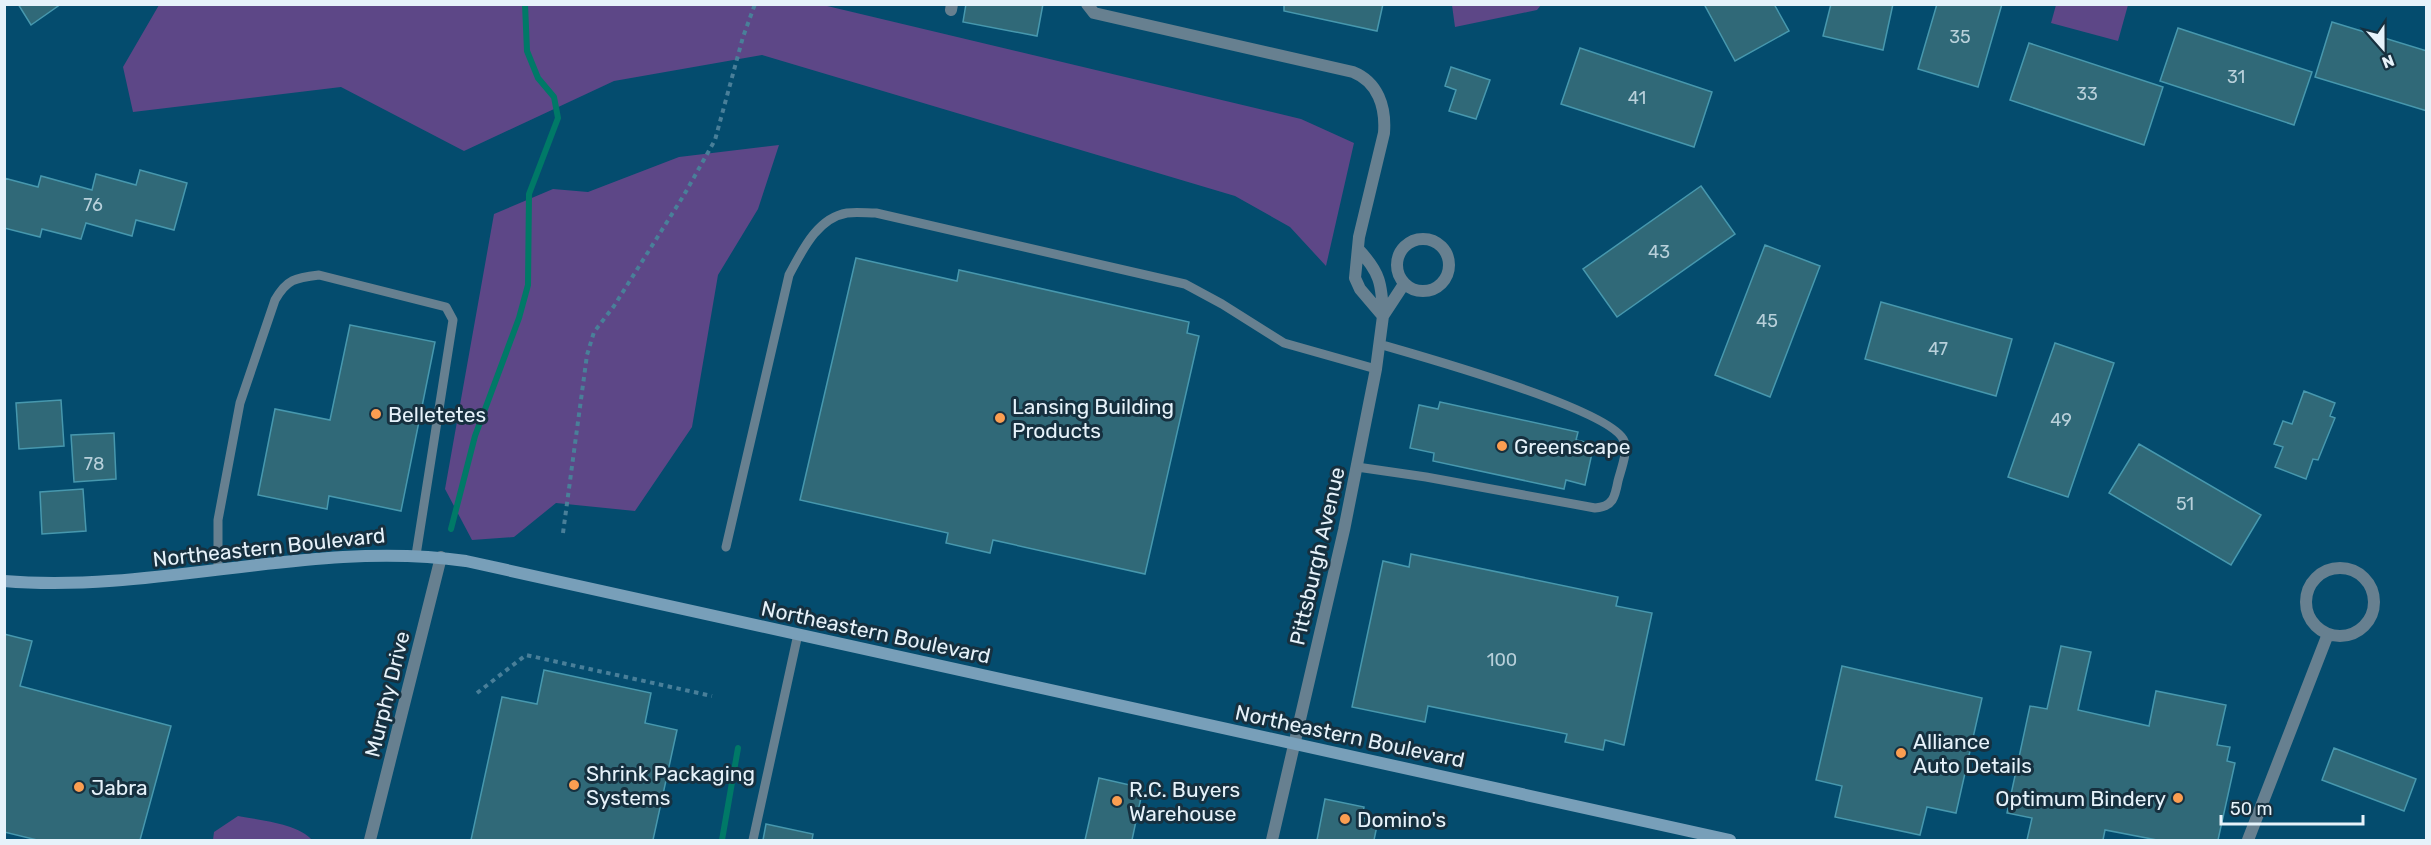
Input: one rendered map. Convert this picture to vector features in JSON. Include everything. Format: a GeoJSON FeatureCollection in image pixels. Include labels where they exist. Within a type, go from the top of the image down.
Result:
{"type":"FeatureCollection","features":[{"type":"Feature","properties":{"kind":"street"},"geometry":{"type":"LineString","coordinates":[[1087,4],[1094,14],[1364,76],[1375,88],[1382,102],[1385,118],[1384,133],[1358,249],[1355,278],[1360,290],[1383,316]]}},
{"type":"Feature","properties":{"kind":"street"},"geometry":{"type":"LineString","coordinates":[[1419,239],[1428,239],[1443,249],[1449,266],[1442,283],[1435,289],[1421,292],[1404,284],[1397,273],[1396,264],[1398,255],[1407,244],[1419,239]]}},
{"type":"Feature","properties":{"kind":"street"},"geometry":{"type":"LineString","coordinates":[[1358,249],[1378,275],[1382,289],[1383,316]]}},
{"type":"Feature","properties":{"kind":"street","name":"Pittsburgh Avenue"},"geometry":{"type":"LineString","coordinates":[[1272,840],[1357,467],[1376,369],[1383,316],[1404,284]]}},
{"type":"Feature","properties":{"kind":"street","name":"Northeastern Boulevard"},"geometry":{"type":"LineString","coordinates":[[4,581],[73,584],[136,580],[350,555],[441,557],[569,583],[1723,840]]}},
{"type":"Feature","properties":{"kind":"street","name":"Murphy Drive"},"geometry":{"type":"LineString","coordinates":[[370,840],[441,557]]}},
{"type":"Feature","properties":{"kind":"street"},"geometry":{"type":"LineString","coordinates":[[2338,568],[2354,571],[2366,580],[2371,589],[2374,599],[2372,613],[2364,626],[2352,634],[2342,636],[2328,634],[2317,628],[2310,618],[2306,602],[2308,590],[2317,577],[2327,570],[2338,568]]}},
{"type":"Feature","properties":{"kind":"street"},"geometry":{"type":"LineString","coordinates":[[2248,840],[2328,634]]}},
{"type":"Feature","properties":{"kind":"lane"},"geometry":{"type":"LineString","coordinates":[[726,547],[789,275],[806,242],[826,223],[846,213],[876,213],[1185,284],[1284,343],[1376,369]]}},
{"type":"Feature","properties":{"kind":"lane"},"geometry":{"type":"LineString","coordinates":[[218,570],[218,520],[240,403],[275,300],[284,285],[297,278],[319,275],[446,307],[453,320],[416,555]]}},
{"type":"Feature","properties":{"kind":"lane"},"geometry":{"type":"LineString","coordinates":[[1357,467],[1426,477],[1595,508],[1606,507],[1614,500],[1625,453],[1624,441],[1617,430],[1592,415],[1489,377],[1379,344]]}},
{"type":"Feature","properties":{"kind":"lane"},"geometry":{"type":"LineString","coordinates":[[753,840],[798,634]]}},
{"type":"Feature","properties":{"kind":"path"},"geometry":{"type":"LineString","coordinates":[[563,532],[587,356],[594,332],[614,306],[712,147],[743,37],[755,4]]}},
{"type":"Feature","properties":{"kind":"path"},"geometry":{"type":"LineString","coordinates":[[477,693],[526,655],[712,696]]}},
{"type":"Feature","properties":{"kind":"shaded area"},"geometry":{"type":"Polygon","coordinates":[[[1452,4],[1541,5],[1537,10],[1455,27],[1452,4]]]}},
{"type":"Feature","properties":{"kind":"shaded area"},"geometry":{"type":"Polygon","coordinates":[[[2056,4],[2128,5],[2118,41],[2051,23],[2056,4]]]}},
{"type":"Feature","properties":{"kind":"shaded area"},"geometry":{"type":"Polygon","coordinates":[[[159,5],[823,5],[1301,119],[1354,143],[1326,266],[1290,227],[1235,196],[762,55],[614,81],[464,151],[341,87],[133,112],[123,67],[159,5]]]}},
{"type":"Feature","properties":{"kind":"shaded area"},"geometry":{"type":"Polygon","coordinates":[[[779,145],[758,209],[718,275],[692,427],[635,511],[556,503],[514,537],[472,540],[445,489],[494,214],[553,189],[588,192],[679,157],[779,145]]]}},
{"type":"Feature","properties":{"kind":"shaded area"},"geometry":{"type":"Polygon","coordinates":[[[238,816],[288,826],[312,840],[213,840],[214,832],[238,816]]]}},
{"type":"Feature","properties":{"kind":"building"},"geometry":{"type":"Polygon","coordinates":[[[18,4],[61,4],[31,25],[18,4]]]}},
{"type":"Feature","properties":{"kind":"building"},"geometry":{"type":"Polygon","coordinates":[[[966,4],[1043,4],[1037,36],[963,22],[966,4]]]}},
{"type":"Feature","properties":{"kind":"building"},"geometry":{"type":"Polygon","coordinates":[[[1284,4],[1383,4],[1377,31],[1284,11],[1284,4]]]}},
{"type":"Feature","properties":{"kind":"building"},"geometry":{"type":"Polygon","coordinates":[[[1704,4],[1774,4],[1789,31],[1735,61],[1704,4]]]}},
{"type":"Feature","properties":{"kind":"building"},"geometry":{"type":"Polygon","coordinates":[[[1831,4],[1893,4],[1883,50],[1823,36],[1831,4]]]}},
{"type":"Feature","properties":{"kind":"building"},"geometry":{"type":"Polygon","coordinates":[[[1937,4],[2002,4],[1978,87],[1918,69],[1937,4]]]}},
{"type":"Feature","properties":{"kind":"building"},"geometry":{"type":"Polygon","coordinates":[[[2332,22],[2427,51],[2427,111],[2315,77],[2332,22]]]}},
{"type":"Feature","properties":{"kind":"building"},"geometry":{"type":"Polygon","coordinates":[[[2178,28],[2312,72],[2294,125],[2160,81],[2178,28]]]}},
{"type":"Feature","properties":{"kind":"building"},"geometry":{"type":"Polygon","coordinates":[[[2029,43],[2163,87],[2144,145],[2010,100],[2029,43]]]}},
{"type":"Feature","properties":{"kind":"building"},"geometry":{"type":"Polygon","coordinates":[[[1580,48],[1712,92],[1694,147],[1561,104],[1580,48]]]}},
{"type":"Feature","properties":{"kind":"building"},"geometry":{"type":"Polygon","coordinates":[[[1451,67],[1490,80],[1476,119],[1449,111],[1456,90],[1445,86],[1451,67]]]}},
{"type":"Feature","properties":{"kind":"building"},"geometry":{"type":"Polygon","coordinates":[[[140,170],[187,183],[174,230],[136,220],[132,236],[86,223],[81,239],[42,229],[40,237],[4,228],[4,178],[38,187],[41,176],[92,190],[96,174],[136,185],[140,170]]]}},
{"type":"Feature","properties":{"kind":"building"},"geometry":{"type":"Polygon","coordinates":[[[1701,186],[1735,234],[1617,317],[1583,269],[1701,186]]]}},
{"type":"Feature","properties":{"kind":"building"},"geometry":{"type":"Polygon","coordinates":[[[1765,245],[1820,266],[1770,397],[1715,375],[1765,245]]]}},
{"type":"Feature","properties":{"kind":"building","name":"Lansing Building Products"},"geometry":{"type":"Polygon","coordinates":[[[856,258],[957,281],[959,270],[1189,322],[1187,333],[1199,336],[1145,574],[993,540],[990,553],[946,543],[948,533],[800,500],[856,258]]]}},
{"type":"Feature","properties":{"kind":"building"},"geometry":{"type":"Polygon","coordinates":[[[1881,302],[2012,339],[1996,396],[1865,359],[1881,302]]]}},
{"type":"Feature","properties":{"kind":"building","name":"Belletetes"},"geometry":{"type":"Polygon","coordinates":[[[350,325],[435,342],[401,511],[329,496],[327,509],[258,495],[275,409],[330,420],[350,325]]]}},
{"type":"Feature","properties":{"kind":"building"},"geometry":{"type":"Polygon","coordinates":[[[2055,343],[2114,363],[2068,497],[2008,477],[2055,343]]]}},
{"type":"Feature","properties":{"kind":"building"},"geometry":{"type":"Polygon","coordinates":[[[2304,391],[2335,403],[2330,416],[2335,418],[2318,460],[2313,459],[2306,479],[2275,467],[2283,447],[2274,444],[2283,421],[2292,424],[2304,391]]]}},
{"type":"Feature","properties":{"kind":"building"},"geometry":{"type":"Polygon","coordinates":[[[61,400],[64,446],[19,449],[16,403],[61,400]]]}},
{"type":"Feature","properties":{"kind":"building","name":"Greenscape"},"geometry":{"type":"Polygon","coordinates":[[[1440,402],[1578,432],[1576,440],[1594,444],[1585,485],[1566,480],[1564,489],[1433,461],[1434,453],[1410,448],[1419,405],[1438,409],[1440,402]]]}},
{"type":"Feature","properties":{"kind":"building"},"geometry":{"type":"Polygon","coordinates":[[[114,433],[116,479],[74,482],[71,435],[114,433]]]}},
{"type":"Feature","properties":{"kind":"building"},"geometry":{"type":"Polygon","coordinates":[[[2139,444],[2261,515],[2231,565],[2109,493],[2139,444]]]}},
{"type":"Feature","properties":{"kind":"building"},"geometry":{"type":"Polygon","coordinates":[[[83,489],[86,531],[42,534],[40,492],[83,489]]]}},
{"type":"Feature","properties":{"kind":"building"},"geometry":{"type":"Polygon","coordinates":[[[1411,554],[1618,597],[1616,606],[1652,613],[1624,745],[1605,740],[1603,750],[1565,742],[1567,734],[1428,706],[1425,722],[1352,707],[1383,561],[1409,567],[1411,554]]]}},
{"type":"Feature","properties":{"kind":"building","name":"Jabra"},"geometry":{"type":"Polygon","coordinates":[[[4,634],[32,641],[20,686],[171,726],[140,840],[37,840],[4,832],[4,634]]]}},
{"type":"Feature","properties":{"kind":"building"},"geometry":{"type":"Polygon","coordinates":[[[2061,646],[2091,652],[2078,710],[2149,726],[2156,691],[2226,705],[2217,745],[2230,747],[2227,761],[2235,763],[2218,840],[2157,840],[2105,830],[2103,840],[2027,840],[2032,818],[2007,813],[2030,706],[2047,709],[2061,646]]]}},
{"type":"Feature","properties":{"kind":"building"},"geometry":{"type":"Polygon","coordinates":[[[1842,666],[1982,698],[1956,813],[1927,807],[1920,835],[1835,817],[1842,786],[1816,780],[1842,666]]]}},
{"type":"Feature","properties":{"kind":"building","name":"Shrink Packaging Systems"},"geometry":{"type":"Polygon","coordinates":[[[544,670],[651,693],[645,723],[677,730],[653,840],[471,840],[502,697],[537,704],[544,670]]]}},
{"type":"Feature","properties":{"kind":"building"},"geometry":{"type":"Polygon","coordinates":[[[2334,748],[2416,779],[2404,811],[2322,780],[2334,748]]]}},
{"type":"Feature","properties":{"kind":"building","name":"R.C. Buyers Warehouse"},"geometry":{"type":"Polygon","coordinates":[[[1099,778],[1143,788],[1132,840],[1085,840],[1099,778]]]}},
{"type":"Feature","properties":{"kind":"building","name":"Domino's"},"geometry":{"type":"Polygon","coordinates":[[[1325,799],[1364,807],[1362,818],[1378,821],[1374,840],[1317,840],[1325,799]]]}},
{"type":"Feature","properties":{"kind":"building"},"geometry":{"type":"Polygon","coordinates":[[[766,824],[813,834],[812,840],[763,840],[766,824]]]}},
{"type":"Feature","properties":{"kind":"waterway"},"geometry":{"type":"LineString","coordinates":[[451,529],[475,436],[519,318],[528,285],[529,194],[558,118],[554,97],[538,78],[527,51],[525,4]]}},
{"type":"Feature","properties":{"kind":"waterway"},"geometry":{"type":"LineString","coordinates":[[722,840],[738,748]]}},
{"type":"Feature","properties":{"kind":"place","name":"Belletetes"},"geometry":{"type":"Point","coordinates":[376,414]}},
{"type":"Feature","properties":{"kind":"place","name":"Lansing Building Products"},"geometry":{"type":"Point","coordinates":[1000,418]}},
{"type":"Feature","properties":{"kind":"place","name":"Greenscape"},"geometry":{"type":"Point","coordinates":[1502,446]}},
{"type":"Feature","properties":{"kind":"place","name":"Alliance Auto Details"},"geometry":{"type":"Point","coordinates":[1901,753]}},
{"type":"Feature","properties":{"kind":"place","name":"Shrink Packaging Systems"},"geometry":{"type":"Point","coordinates":[574,785]}},
{"type":"Feature","properties":{"kind":"place","name":"Jabra"},"geometry":{"type":"Point","coordinates":[79,787]}},
{"type":"Feature","properties":{"kind":"place","name":"Optimum Bindery"},"geometry":{"type":"Point","coordinates":[2178,798]}},
{"type":"Feature","properties":{"kind":"place","name":"R.C. Buyers Warehouse"},"geometry":{"type":"Point","coordinates":[1117,801]}},
{"type":"Feature","properties":{"kind":"place","name":"Domino's"},"geometry":{"type":"Point","coordinates":[1345,819]}}]}
